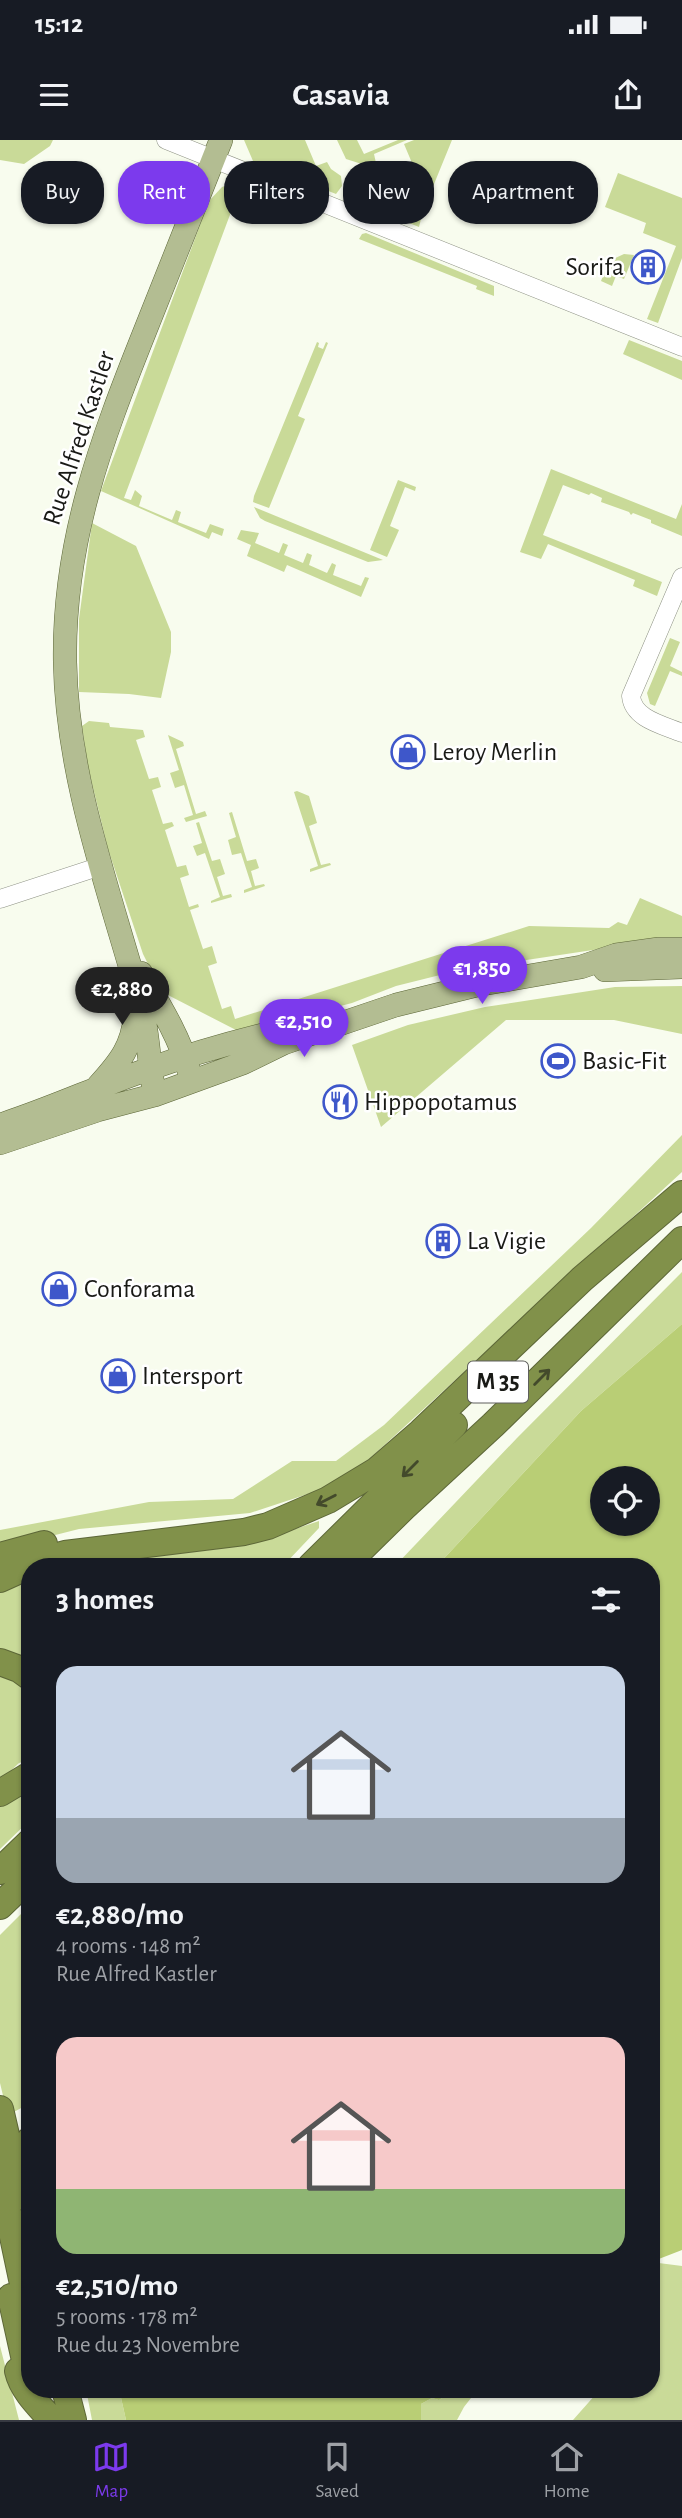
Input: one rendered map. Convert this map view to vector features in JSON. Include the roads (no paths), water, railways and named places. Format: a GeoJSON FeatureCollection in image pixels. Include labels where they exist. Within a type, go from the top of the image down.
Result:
{"type":"FeatureCollection","features":[{"type":"Feature","properties":{"kind":"highway"},"geometry":{"type":"LineString","coordinates":[[50,1558],[244,1532],[328,1500],[376,1471],[421,1432],[582,1279],[682,1194]]}},
{"type":"Feature","properties":{"kind":"highway","name":"M 35"},"geometry":{"type":"LineString","coordinates":[[319,1558],[622,1261],[682,1194]]}},
{"type":"Feature","properties":{"kind":"highway","name":"M 35"},"geometry":{"type":"LineString","coordinates":[[352,1558],[682,1240]]}},
{"type":"Feature","properties":{"kind":"highway"},"geometry":{"type":"LineString","coordinates":[[375,1558],[398,1531],[403,1508]]}},
{"type":"Feature","properties":{"kind":"highway"},"geometry":{"type":"LineString","coordinates":[[0,1556],[67,1538],[288,1517]]}},
{"type":"Feature","properties":{"kind":"highway"},"geometry":{"type":"LineString","coordinates":[[0,1579],[21,1570]]}},
{"type":"Feature","properties":{"kind":"highway"},"geometry":{"type":"LineString","coordinates":[[0,1662],[21,1670]]}},
{"type":"Feature","properties":{"kind":"highway"},"geometry":{"type":"LineString","coordinates":[[0,1793],[21,1780]]}},
{"type":"Feature","properties":{"kind":"highway"},"geometry":{"type":"LineString","coordinates":[[0,1871],[21,1851]]}},
{"type":"Feature","properties":{"kind":"highway"},"geometry":{"type":"LineString","coordinates":[[0,1906],[21,1886]]}},
{"type":"Feature","properties":{"kind":"highway"},"geometry":{"type":"LineString","coordinates":[[0,2109],[21,2202]]}},
{"type":"Feature","properties":{"kind":"highway"},"geometry":{"type":"LineString","coordinates":[[0,2175],[21,2274]]}},
{"type":"Feature","properties":{"kind":"highway"},"geometry":{"type":"LineString","coordinates":[[0,2247],[21,2310]]}},
{"type":"Feature","properties":{"kind":"highway"},"geometry":{"type":"LineString","coordinates":[[0,2315],[21,2379]]}},
{"type":"Feature","properties":{"kind":"main road","name":"Rue Alfred Kastler"},"geometry":{"type":"LineString","coordinates":[[155,1095],[141,1002],[101,866],[73,748],[68,709],[65,637],[74,547],[85,494],[102,439],[218,150]]}},
{"type":"Feature","properties":{"kind":"main road"},"geometry":{"type":"LineString","coordinates":[[0,1143],[149,1069],[242,1039],[376,1011],[477,985],[581,967],[616,955],[682,949]]}},
{"type":"Feature","properties":{"kind":"main road","name":"Rue Alfred Kastler"},"geometry":{"type":"LineString","coordinates":[[127,950],[155,997],[185,1057],[192,1080]]}},
{"type":"Feature","properties":{"kind":"main road"},"geometry":{"type":"LineString","coordinates":[[581,967],[609,970],[682,967]]}},
{"type":"Feature","properties":{"kind":"main road"},"geometry":{"type":"LineString","coordinates":[[103,1093],[134,1032],[135,985]]}},
{"type":"Feature","properties":{"kind":"main road"},"geometry":{"type":"LineString","coordinates":[[0,1125],[103,1093],[129,1102],[155,1095],[219,1072],[284,1043],[376,1011]]}},
{"type":"Feature","properties":{"kind":"street"},"geometry":{"type":"LineString","coordinates":[[166,140],[218,150],[682,347]]}},
{"type":"Feature","properties":{"kind":"street"},"geometry":{"type":"LineString","coordinates":[[682,577],[631,696],[639,714],[682,733]]}},
{"type":"Feature","properties":{"kind":"street"},"geometry":{"type":"LineString","coordinates":[[0,899],[101,866]]}},
{"type":"Feature","properties":{"kind":"place","name":"Sorifa"},"geometry":{"type":"Point","coordinates":[648,267]}},
{"type":"Feature","properties":{"kind":"place","name":"Leroy Merlin"},"geometry":{"type":"Point","coordinates":[408,752]}},
{"type":"Feature","properties":{"kind":"place","name":"Basic-Fit"},"geometry":{"type":"Point","coordinates":[558,1061]}},
{"type":"Feature","properties":{"kind":"place","name":"Hippopotamus"},"geometry":{"type":"Point","coordinates":[340,1102]}},
{"type":"Feature","properties":{"kind":"place","name":"La Vigie"},"geometry":{"type":"Point","coordinates":[443,1241]}},
{"type":"Feature","properties":{"kind":"place","name":"Conforama"},"geometry":{"type":"Point","coordinates":[59,1289]}},
{"type":"Feature","properties":{"kind":"place","name":"Intersport"},"geometry":{"type":"Point","coordinates":[118,1376]}}]}
